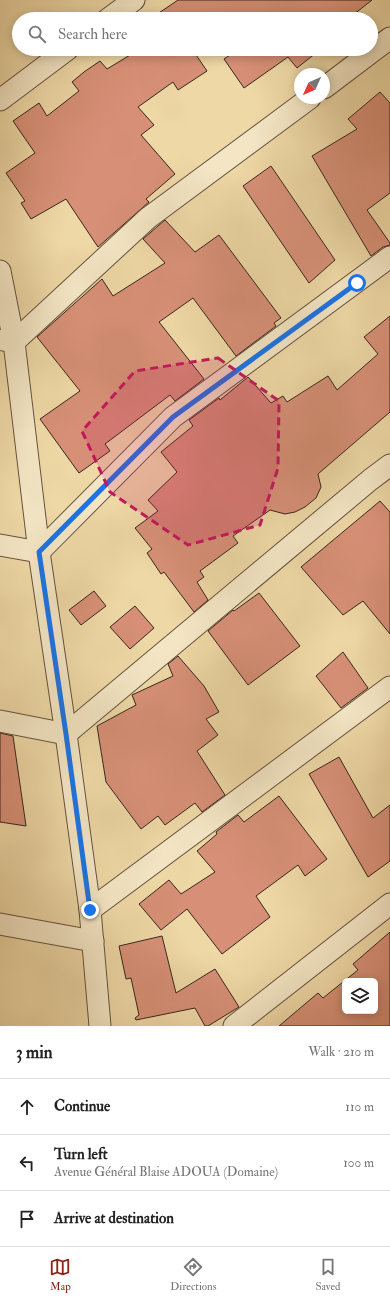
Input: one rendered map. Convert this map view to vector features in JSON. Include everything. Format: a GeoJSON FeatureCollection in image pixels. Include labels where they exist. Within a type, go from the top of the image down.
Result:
{"type":"FeatureCollection","features":[{"type":"Feature","properties":{"kind":"street"},"geometry":{"type":"LineString","coordinates":[[118,12],[134,0]]}},
{"type":"Feature","properties":{"kind":"street"},"geometry":{"type":"LineString","coordinates":[[378,47],[390,38]]}},
{"type":"Feature","properties":{"kind":"street"},"geometry":{"type":"LineString","coordinates":[[0,100],[59,56]]}},
{"type":"Feature","properties":{"kind":"street"},"geometry":{"type":"LineString","coordinates":[[330,83],[366,56]]}},
{"type":"Feature","properties":{"kind":"street"},"geometry":{"type":"LineString","coordinates":[[7,340],[148,218],[302,104]]}},
{"type":"Feature","properties":{"kind":"street"},"geometry":{"type":"LineString","coordinates":[[39,552],[173,417],[390,257]]}},
{"type":"Feature","properties":{"kind":"street"},"geometry":{"type":"LineString","coordinates":[[0,271],[7,340],[66,734],[90,910],[100,1026]]}},
{"type":"Feature","properties":{"kind":"street"},"geometry":{"type":"LineString","coordinates":[[66,734],[370,480],[390,465]]}},
{"type":"Feature","properties":{"kind":"street"},"geometry":{"type":"LineString","coordinates":[[0,545],[39,552]]}},
{"type":"Feature","properties":{"kind":"street"},"geometry":{"type":"LineString","coordinates":[[90,910],[390,687]]}},
{"type":"Feature","properties":{"kind":"street"},"geometry":{"type":"LineString","coordinates":[[0,721],[66,734]]}},
{"type":"Feature","properties":{"kind":"street"},"geometry":{"type":"LineString","coordinates":[[234,1026],[390,904]]}},
{"type":"Feature","properties":{"kind":"street"},"geometry":{"type":"LineString","coordinates":[[0,924],[93,941]]}},
{"type":"Feature","properties":{"kind":"highlighted area"},"geometry":{"type":"Polygon","coordinates":[[[218,358],[279,401],[278,468],[260,525],[188,545],[110,492],[82,431],[135,371],[218,358]]]}},
{"type":"Feature","properties":{"kind":"building"},"geometry":{"type":"Polygon","coordinates":[[[178,0],[372,0],[357,12],[160,12],[178,0]]]}},
{"type":"Feature","properties":{"kind":"building"},"geometry":{"type":"Polygon","coordinates":[[[128,56],[197,56],[207,71],[178,90],[173,82],[138,107],[154,125],[141,135],[175,174],[146,199],[149,202],[98,247],[66,199],[31,219],[21,203],[25,201],[6,173],[35,153],[13,121],[39,103],[47,116],[79,91],[72,82],[84,72],[100,61],[107,69],[128,56]]]}},
{"type":"Feature","properties":{"kind":"building"},"geometry":{"type":"Polygon","coordinates":[[[228,56],[312,56],[297,68],[288,57],[244,88],[224,59],[228,56]]]}},
{"type":"Feature","properties":{"kind":"building"},"geometry":{"type":"Polygon","coordinates":[[[380,92],[390,103],[390,193],[367,210],[390,245],[383,247],[371,256],[312,156],[357,129],[348,119],[380,92]]]}},
{"type":"Feature","properties":{"kind":"building"},"geometry":{"type":"Polygon","coordinates":[[[271,166],[335,260],[309,283],[243,186],[271,166]]]}},
{"type":"Feature","properties":{"kind":"building"},"geometry":{"type":"Polygon","coordinates":[[[165,220],[195,252],[219,235],[281,318],[274,323],[276,326],[236,356],[193,298],[159,322],[204,379],[175,401],[170,395],[105,444],[110,451],[79,473],[40,419],[80,391],[37,337],[102,279],[113,296],[165,263],[143,239],[165,220]]]}},
{"type":"Feature","properties":{"kind":"building"},"geometry":{"type":"Polygon","coordinates":[[[390,316],[390,412],[318,474],[321,487],[316,498],[305,507],[295,512],[285,514],[270,510],[233,536],[238,543],[200,571],[204,577],[197,582],[208,600],[194,612],[164,572],[161,574],[147,553],[152,549],[135,528],[158,511],[148,500],[177,472],[161,452],[193,426],[189,420],[219,398],[220,400],[248,377],[271,403],[283,396],[287,402],[328,376],[337,390],[378,354],[364,337],[390,316]]]}},
{"type":"Feature","properties":{"kind":"building"},"geometry":{"type":"Polygon","coordinates":[[[380,501],[390,512],[390,634],[363,601],[343,615],[301,567],[380,501]]]}},
{"type":"Feature","properties":{"kind":"building"},"geometry":{"type":"Polygon","coordinates":[[[94,591],[106,606],[81,625],[69,610],[94,591]]]}},
{"type":"Feature","properties":{"kind":"building"},"geometry":{"type":"Polygon","coordinates":[[[259,593],[300,646],[248,685],[208,631],[233,610],[234,611],[259,593]]]}},
{"type":"Feature","properties":{"kind":"building"},"geometry":{"type":"Polygon","coordinates":[[[135,606],[154,628],[130,649],[110,627],[135,606]]]}},
{"type":"Feature","properties":{"kind":"building"},"geometry":{"type":"Polygon","coordinates":[[[343,652],[368,688],[341,708],[316,676],[343,652]]]}},
{"type":"Feature","properties":{"kind":"building"},"geometry":{"type":"Polygon","coordinates":[[[178,656],[204,686],[219,712],[206,719],[218,735],[197,751],[225,795],[202,812],[195,803],[165,825],[158,816],[141,829],[106,782],[97,726],[136,705],[132,695],[173,676],[168,664],[178,656]]]}},
{"type":"Feature","properties":{"kind":"building"},"geometry":{"type":"Polygon","coordinates":[[[0,733],[13,736],[26,826],[0,822],[0,733]]]}},
{"type":"Feature","properties":{"kind":"building"},"geometry":{"type":"Polygon","coordinates":[[[339,757],[373,818],[390,805],[390,861],[368,877],[309,774],[339,757]]]}},
{"type":"Feature","properties":{"kind":"building"},"geometry":{"type":"Polygon","coordinates":[[[279,796],[327,859],[305,876],[298,865],[256,896],[270,917],[222,954],[187,909],[161,930],[139,904],[169,880],[181,894],[215,872],[197,851],[217,834],[216,832],[238,815],[244,822],[279,796]]]}},
{"type":"Feature","properties":{"kind":"building"},"geometry":{"type":"Polygon","coordinates":[[[390,932],[390,1026],[279,1026],[318,993],[323,998],[342,983],[342,1014],[378,1014],[378,978],[348,978],[358,970],[353,964],[390,932]]]}},
{"type":"Feature","properties":{"kind":"building"},"geometry":{"type":"Polygon","coordinates":[[[162,936],[176,993],[215,969],[239,1007],[208,1026],[205,1026],[195,1008],[136,1020],[135,1018],[139,1015],[131,978],[126,979],[119,946],[162,936]]]}},
{"type":"Feature","properties":{"kind":"route"},"geometry":{"type":"LineString","coordinates":[[90,910],[39,552],[173,417],[357,283]]}}]}
